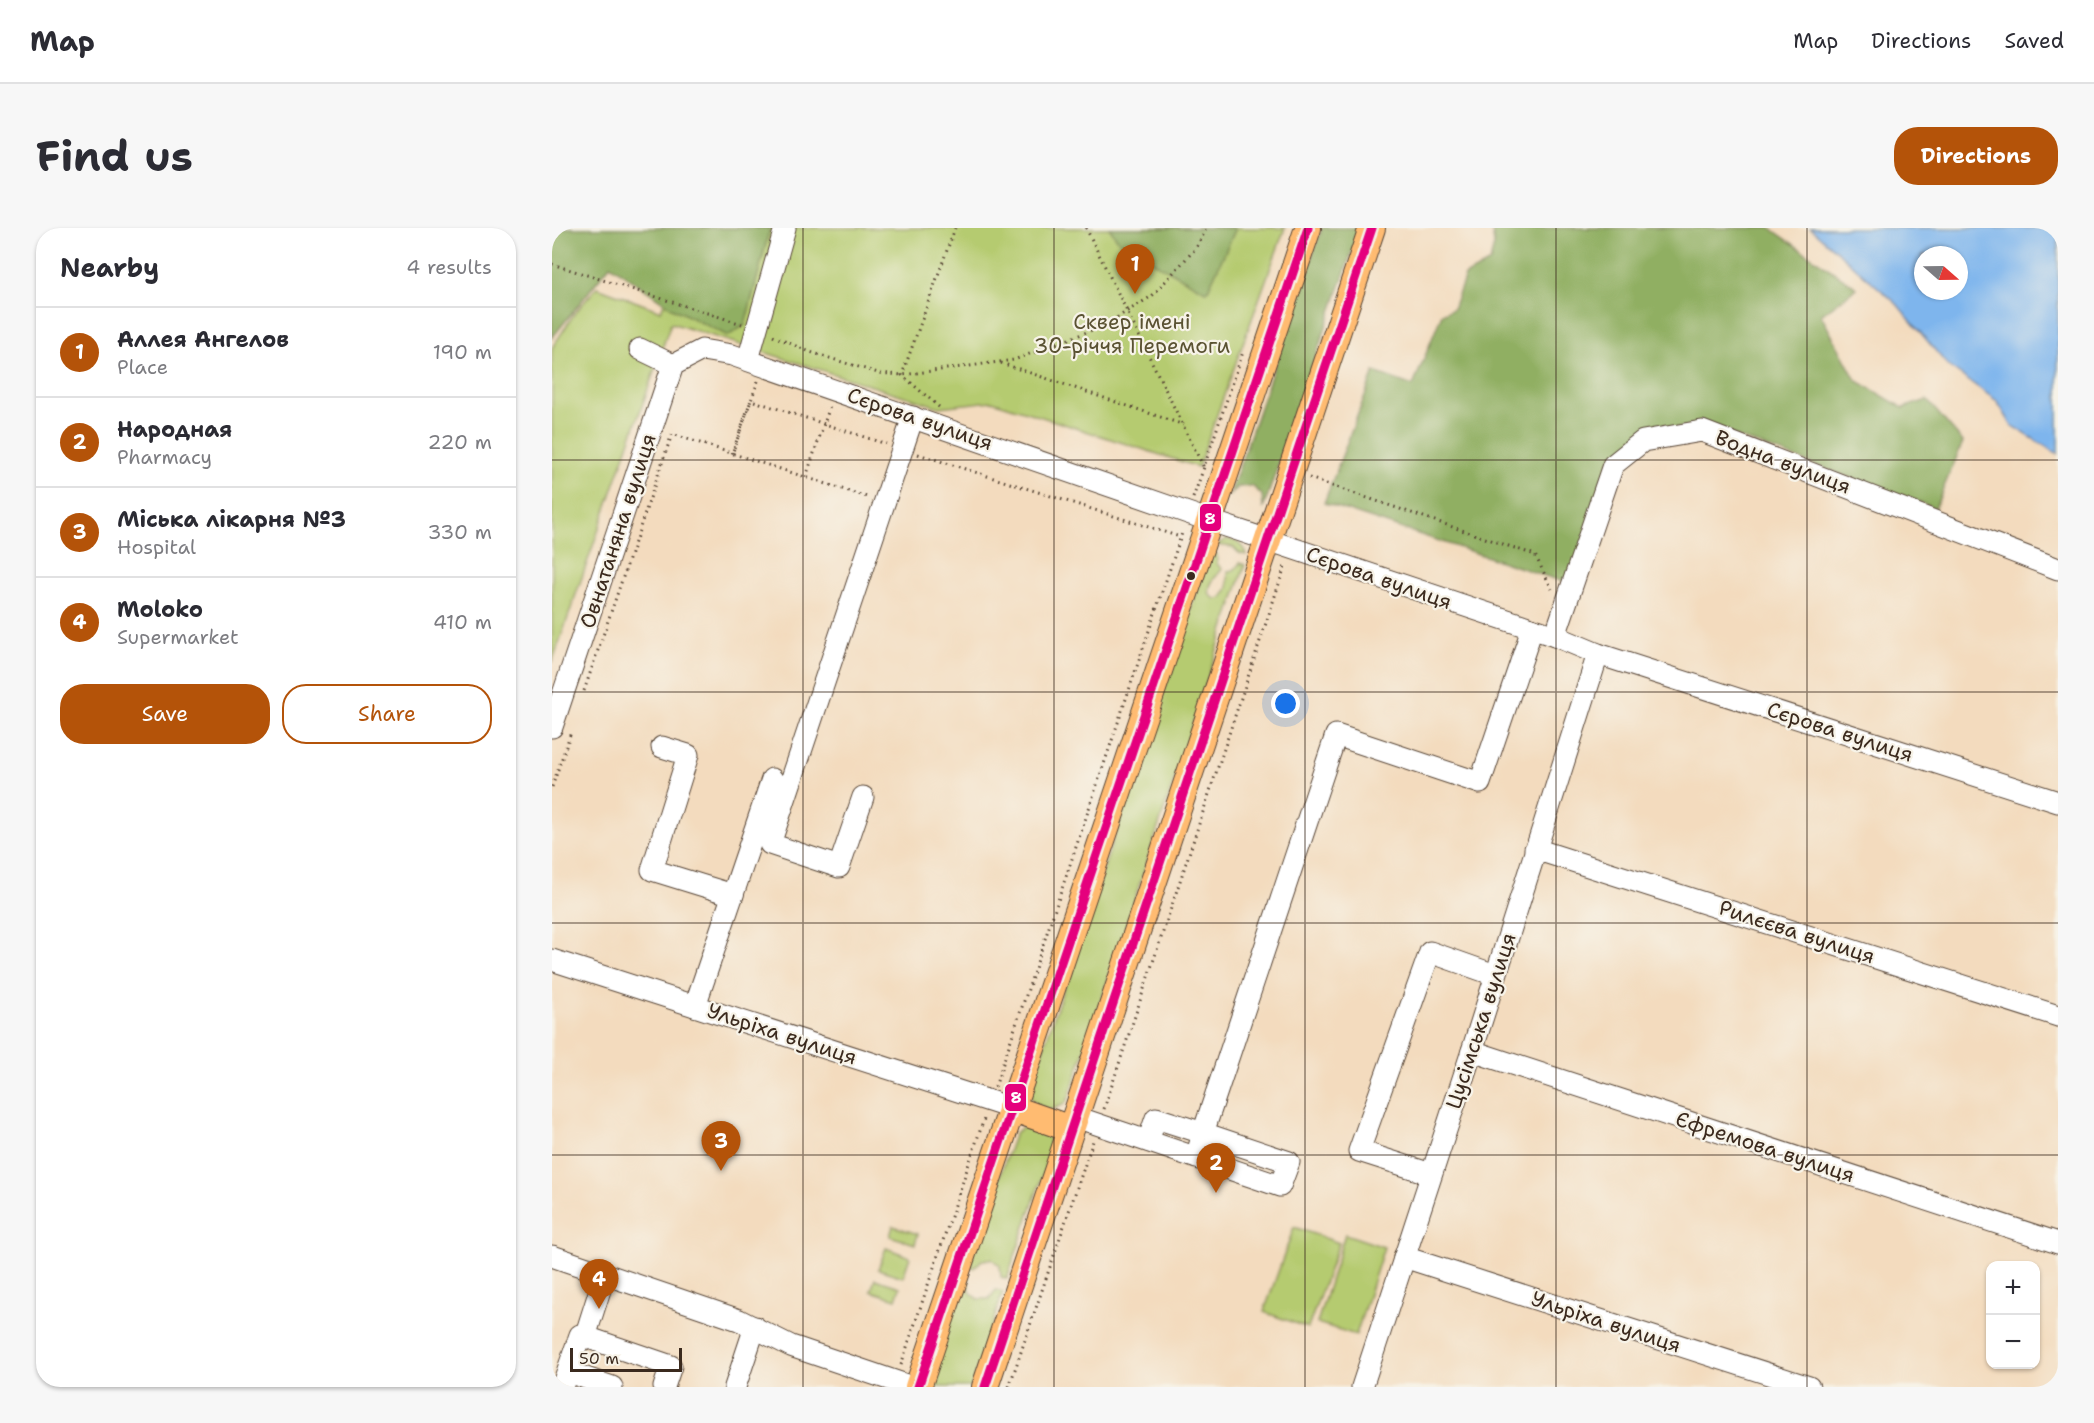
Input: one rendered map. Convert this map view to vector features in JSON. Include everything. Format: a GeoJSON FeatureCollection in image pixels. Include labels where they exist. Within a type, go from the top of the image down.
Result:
{"type":"FeatureCollection","features":[{"type":"Feature","properties":{"kind":"main road"},"geometry":{"type":"LineString","coordinates":[[908,1385],[1198,517],[1308,228]]}},
{"type":"Feature","properties":{"kind":"main road"},"geometry":{"type":"LineString","coordinates":[[985,1387],[1082,1124],[1280,544],[1372,228]]}},
{"type":"Feature","properties":{"kind":"main road"},"geometry":{"type":"LineString","coordinates":[[1001,1105],[1082,1124]]}},
{"type":"Feature","properties":{"kind":"street"},"geometry":{"type":"LineString","coordinates":[[755,363],[755,329],[785,228]]}},
{"type":"Feature","properties":{"kind":"street"},"geometry":{"type":"LineString","coordinates":[[640,350],[673,365]]}},
{"type":"Feature","properties":{"kind":"street","name":"Сєрова вулиця"},"geometry":{"type":"LineString","coordinates":[[673,365],[702,350],[732,355],[1198,517],[1554,636],[1598,654],[2058,802]]}},
{"type":"Feature","properties":{"kind":"street","name":"Овнатаняна вулиця"},"geometry":{"type":"LineString","coordinates":[[561,729],[673,365]]}},
{"type":"Feature","properties":{"kind":"street"},"geometry":{"type":"LineString","coordinates":[[863,797],[839,867],[770,844],[913,417]]}},
{"type":"Feature","properties":{"kind":"street","name":"Водна вулиця"},"geometry":{"type":"LineString","coordinates":[[1554,636],[1614,465],[1643,441],[1702,430],[2058,568]]}},
{"type":"Feature","properties":{"kind":"street"},"geometry":{"type":"LineString","coordinates":[[1196,1158],[1336,735],[1480,783],[1532,629]]}},
{"type":"Feature","properties":{"kind":"street","name":"Цусімська вулиця"},"geometry":{"type":"LineString","coordinates":[[1362,1387],[1598,654]]}},
{"type":"Feature","properties":{"kind":"street"},"geometry":{"type":"LineString","coordinates":[[662,747],[688,755],[652,870],[733,895]]}},
{"type":"Feature","properties":{"kind":"street"},"geometry":{"type":"LineString","coordinates":[[694,1006],[772,779]]}},
{"type":"Feature","properties":{"kind":"street","name":"Рилєєва вулиця"},"geometry":{"type":"LineString","coordinates":[[1535,849],[2058,1016]]}},
{"type":"Feature","properties":{"kind":"street"},"geometry":{"type":"LineString","coordinates":[[1431,1174],[1359,1151],[1430,952],[1495,975]]}},
{"type":"Feature","properties":{"kind":"street","name":"Ульріха вулиця"},"geometry":{"type":"LineString","coordinates":[[552,960],[1001,1105]]}},
{"type":"Feature","properties":{"kind":"street","name":"Єфремова вулиця"},"geometry":{"type":"LineString","coordinates":[[1472,1051],[2058,1243]]}},
{"type":"Feature","properties":{"kind":"street"},"geometry":{"type":"LineString","coordinates":[[1082,1124],[1148,1141],[1280,1186],[1289,1162],[1156,1118],[1148,1141]]}},
{"type":"Feature","properties":{"kind":"street"},"geometry":{"type":"LineString","coordinates":[[552,1256],[755,1327],[791,1346],[908,1385]]}},
{"type":"Feature","properties":{"kind":"street","name":"Ульріха вулиця"},"geometry":{"type":"LineString","coordinates":[[1404,1257],[1809,1387]]}},
{"type":"Feature","properties":{"kind":"street"},"geometry":{"type":"LineString","coordinates":[[585,1337],[605,1274]]}},
{"type":"Feature","properties":{"kind":"street"},"geometry":{"type":"LineString","coordinates":[[735,1387],[755,1327]]}},
{"type":"Feature","properties":{"kind":"street"},"geometry":{"type":"LineString","coordinates":[[612,1387],[565,1379],[580,1335],[671,1366],[664,1387]]}},
{"type":"Feature","properties":{"kind":"path"},"geometry":{"type":"LineString","coordinates":[[902,375],[955,228]]}},
{"type":"Feature","properties":{"kind":"path"},"geometry":{"type":"LineString","coordinates":[[1086,228],[1184,425],[1203,470]]}},
{"type":"Feature","properties":{"kind":"path"},"geometry":{"type":"LineString","coordinates":[[552,264],[755,329],[810,352],[878,373],[902,375],[1014,360],[1105,325],[1152,296],[1196,248],[1207,228]]}},
{"type":"Feature","properties":{"kind":"path"},"geometry":{"type":"LineString","coordinates":[[908,1385],[1001,1105],[1180,537],[1198,517],[1203,470],[1244,349]]}},
{"type":"Feature","properties":{"kind":"path"},"geometry":{"type":"LineString","coordinates":[[999,362],[1184,425]]}},
{"type":"Feature","properties":{"kind":"path"},"geometry":{"type":"LineString","coordinates":[[732,454],[755,363]]}},
{"type":"Feature","properties":{"kind":"path"},"geometry":{"type":"LineString","coordinates":[[902,375],[939,407]]}},
{"type":"Feature","properties":{"kind":"path"},"geometry":{"type":"LineString","coordinates":[[806,477],[835,390]]}},
{"type":"Feature","properties":{"kind":"path"},"geometry":{"type":"LineString","coordinates":[[732,454],[751,400],[1180,537]]}},
{"type":"Feature","properties":{"kind":"path"},"geometry":{"type":"LineString","coordinates":[[582,699],[672,434],[884,503]]}},
{"type":"Feature","properties":{"kind":"path"},"geometry":{"type":"LineString","coordinates":[[1311,470],[1309,478],[1535,555],[1563,611]]}},
{"type":"Feature","properties":{"kind":"path"},"geometry":{"type":"LineString","coordinates":[[1010,1387],[1082,1124],[1280,544]]}},
{"type":"Feature","properties":{"kind":"path"},"geometry":{"type":"LineString","coordinates":[[552,787],[561,729]]}},
{"type":"Feature","properties":{"kind":"green space"},"geometry":{"type":"Polygon","coordinates":[[[552,228],[770,228],[745,325],[728,336],[672,308],[610,265],[552,338],[552,228]]]}},
{"type":"Feature","properties":{"kind":"green space","name":"Сквер імені 30-річчя Перемоги"},"geometry":{"type":"Polygon","coordinates":[[[692,228],[1285,228],[1198,467],[992,401],[939,407],[671,323],[552,663],[552,348],[574,314],[597,287],[661,311],[692,228]]]}},
{"type":"Feature","properties":{"kind":"green space"},"geometry":{"type":"Polygon","coordinates":[[[1109,228],[1236,228],[1207,292],[1121,244],[1109,228]]]}},
{"type":"Feature","properties":{"kind":"green space"},"geometry":{"type":"Polygon","coordinates":[[[1322,228],[1360,228],[1263,509],[1262,495],[1252,486],[1238,487],[1229,497],[1322,228]]]}},
{"type":"Feature","properties":{"kind":"green space"},"geometry":{"type":"Polygon","coordinates":[[[1492,228],[1770,228],[1857,288],[1821,315],[1856,380],[1903,408],[1927,400],[1963,442],[1935,508],[1701,424],[1639,435],[1567,583],[1324,503],[1374,372],[1413,386],[1442,314],[1453,309],[1465,276],[1490,262],[1494,245],[1492,228]]]}},
{"type":"Feature","properties":{"kind":"green space"},"geometry":{"type":"Polygon","coordinates":[[[1227,539],[1239,544],[1246,555],[1239,553],[1233,547],[1215,545],[1227,539]]]}},
{"type":"Feature","properties":{"kind":"green space"},"geometry":{"type":"Polygon","coordinates":[[[1210,552],[1217,554],[1217,564],[1222,569],[1209,591],[1210,595],[1216,599],[1222,598],[1228,588],[1228,571],[1234,570],[1240,563],[1245,565],[1069,1097],[1065,1104],[1051,1110],[1037,1104],[1029,1091],[1210,552]]]}},
{"type":"Feature","properties":{"kind":"green space"},"geometry":{"type":"Polygon","coordinates":[[[1029,1126],[1046,1135],[1050,1142],[1050,1153],[1007,1279],[1001,1277],[1000,1266],[992,1259],[982,1260],[974,1268],[968,1266],[1015,1133],[1029,1126]]]}},
{"type":"Feature","properties":{"kind":"green space"},"geometry":{"type":"Polygon","coordinates":[[[893,1226],[918,1234],[915,1244],[890,1236],[893,1226]]]}},
{"type":"Feature","properties":{"kind":"green space"},"geometry":{"type":"Polygon","coordinates":[[[1294,1227],[1339,1243],[1308,1328],[1264,1312],[1294,1227]]]}},
{"type":"Feature","properties":{"kind":"green space"},"geometry":{"type":"Polygon","coordinates":[[[1345,1234],[1384,1247],[1356,1335],[1317,1323],[1345,1234]]]}},
{"type":"Feature","properties":{"kind":"green space"},"geometry":{"type":"Polygon","coordinates":[[[886,1248],[910,1257],[903,1277],[878,1269],[886,1248]]]}},
{"type":"Feature","properties":{"kind":"green space"},"geometry":{"type":"Polygon","coordinates":[[[875,1279],[900,1287],[896,1299],[871,1291],[875,1279]]]}},
{"type":"Feature","properties":{"kind":"green space"},"geometry":{"type":"Polygon","coordinates":[[[964,1280],[969,1281],[970,1292],[978,1299],[989,1299],[996,1290],[1003,1292],[971,1387],[928,1387],[964,1280]]]}},
{"type":"Feature","properties":{"kind":"water"},"geometry":{"type":"Polygon","coordinates":[[[1810,228],[2058,228],[2058,454],[2012,426],[1997,401],[1948,366],[1897,304],[1810,228]]]}},
{"type":"Feature","properties":{"kind":"transit line","name":"8"},"geometry":{"type":"LineString","coordinates":[[918,1387],[1308,228]]}},
{"type":"Feature","properties":{"kind":"transit line","name":"8"},"geometry":{"type":"LineString","coordinates":[[985,1387],[1372,228]]}},
{"type":"Feature","properties":{"kind":"place","name":"Аллея Ангелов"},"geometry":{"type":"Point","coordinates":[1135,294]}},
{"type":"Feature","properties":{"kind":"place","name":"Міська лікарня №3"},"geometry":{"type":"Point","coordinates":[721,1171]}},
{"type":"Feature","properties":{"kind":"place","name":"Народная"},"geometry":{"type":"Point","coordinates":[1216,1193]}},
{"type":"Feature","properties":{"kind":"place","name":"Moloko"},"geometry":{"type":"Point","coordinates":[599,1309]}}]}
